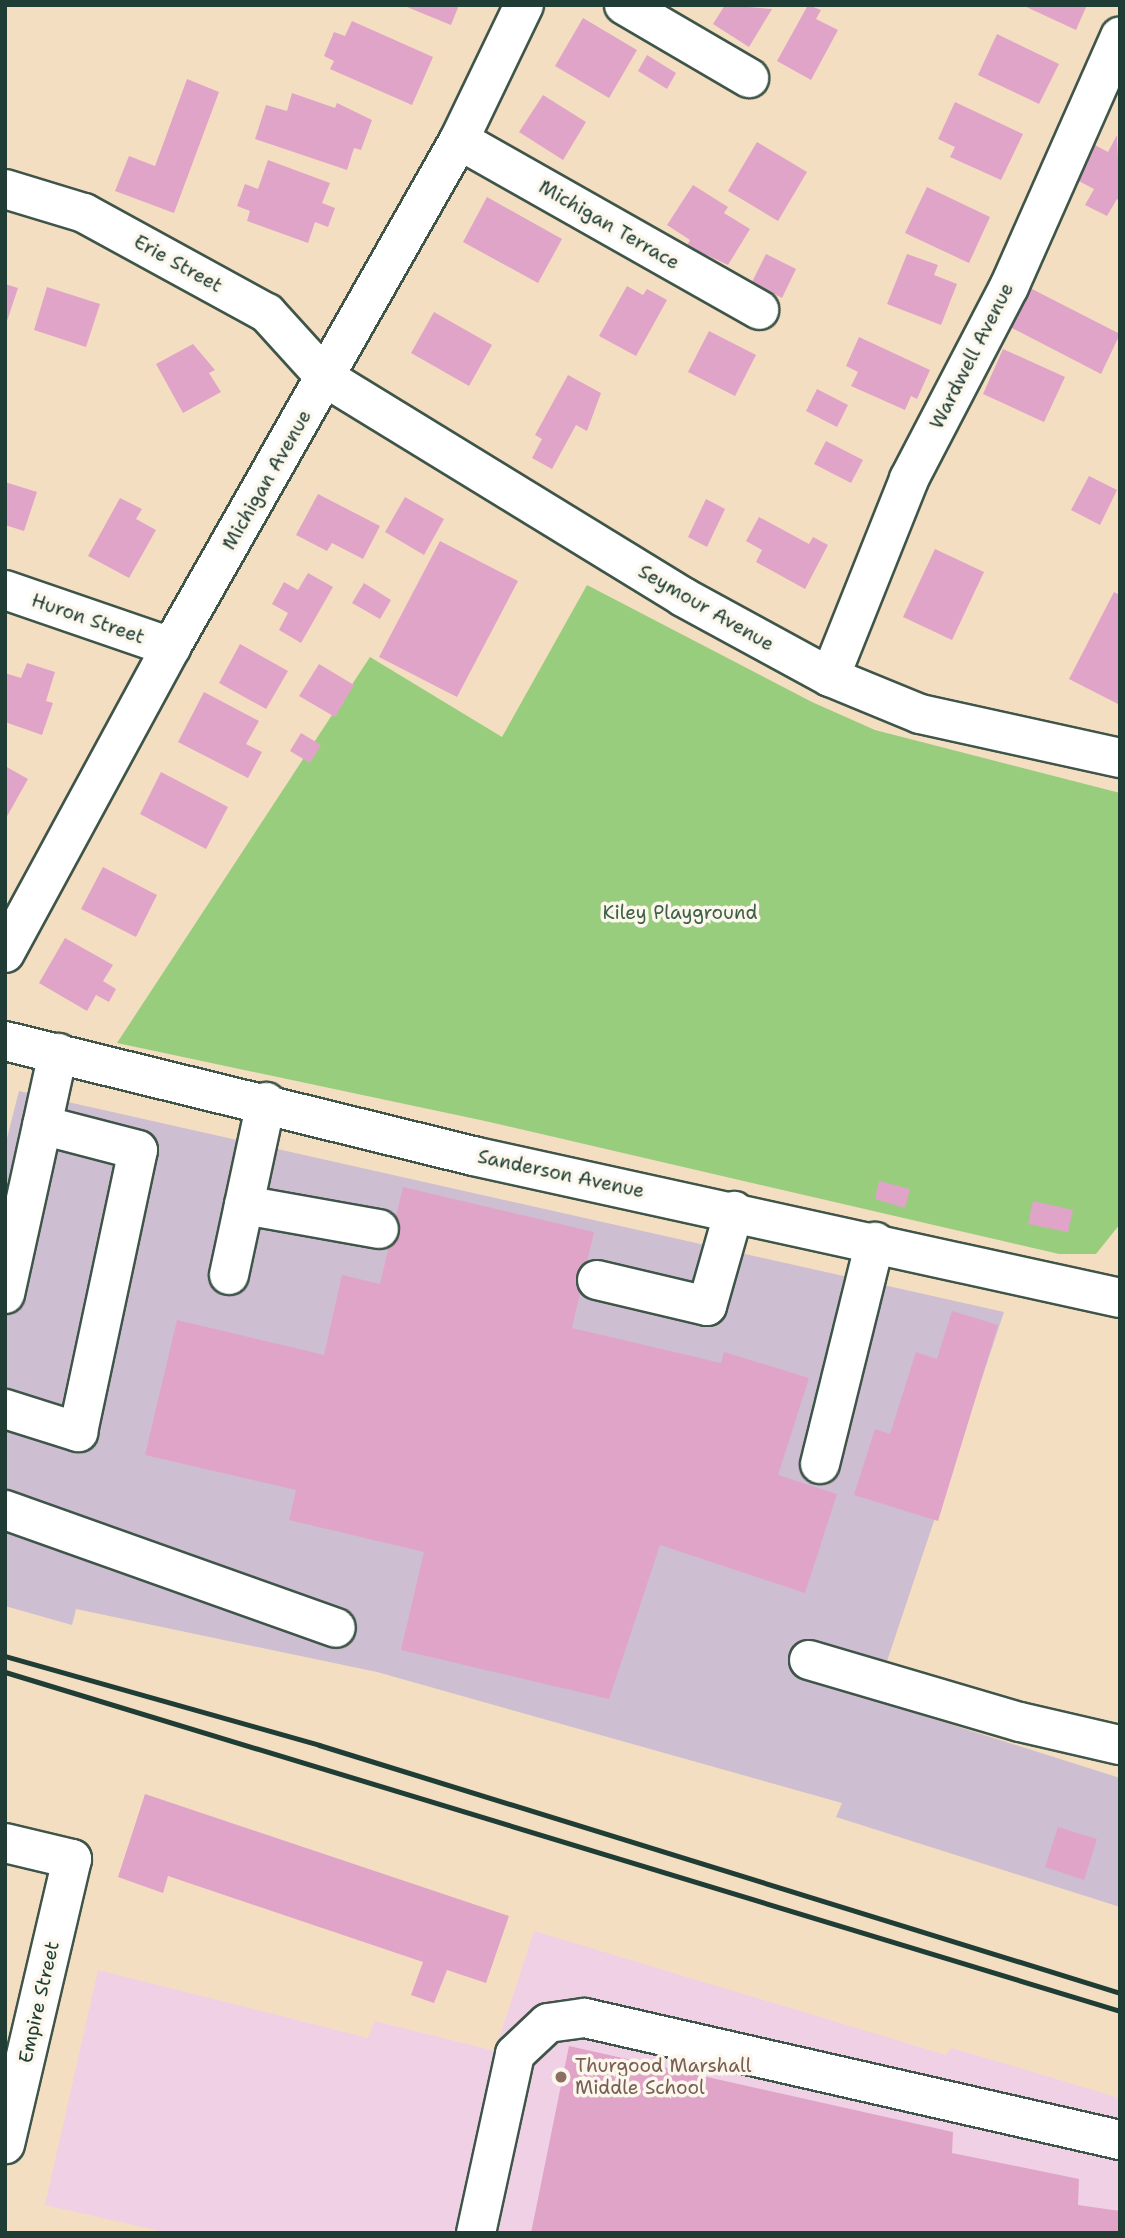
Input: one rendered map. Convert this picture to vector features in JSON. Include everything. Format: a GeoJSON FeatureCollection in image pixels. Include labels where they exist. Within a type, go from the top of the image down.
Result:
{"type":"FeatureCollection","features":[{"type":"Feature","properties":{"kind":"street","name":"Michigan Avenue"},"geometry":{"type":"LineString","coordinates":[[5,953],[171,647],[459,140],[524,5]]}},
{"type":"Feature","properties":{"kind":"street"},"geometry":{"type":"LineString","coordinates":[[625,5],[749,78]]}},
{"type":"Feature","properties":{"kind":"street","name":"Wardwell Avenue"},"geometry":{"type":"LineString","coordinates":[[830,677],[909,479],[1009,287],[1120,37]]}},
{"type":"Feature","properties":{"kind":"street","name":"Michigan Terrace"},"geometry":{"type":"LineString","coordinates":[[459,140],[760,310]]}},
{"type":"Feature","properties":{"kind":"street","name":"Erie Street"},"geometry":{"type":"LineString","coordinates":[[5,188],[84,213],[267,313],[326,378]]}},
{"type":"Feature","properties":{"kind":"street","name":"Seymour Avenue"},"geometry":{"type":"LineString","coordinates":[[326,378],[682,597],[830,677],[920,714],[1120,758]]}},
{"type":"Feature","properties":{"kind":"street","name":"Huron Street"},"geometry":{"type":"LineString","coordinates":[[5,590],[171,647]]}},
{"type":"Feature","properties":{"kind":"street","name":"Sanderson Avenue"},"geometry":{"type":"LineString","coordinates":[[8,1052],[58,1054],[266,1102],[473,1156],[1118,1294]]}},
{"type":"Feature","properties":{"kind":"street"},"geometry":{"type":"LineString","coordinates":[[5,1294],[58,1054]]}},
{"type":"Feature","properties":{"kind":"street"},"geometry":{"type":"LineString","coordinates":[[229,1275],[266,1102]]}},
{"type":"Feature","properties":{"kind":"street"},"geometry":{"type":"LineString","coordinates":[[5,1409],[78,1432],[138,1150],[42,1125]]}},
{"type":"Feature","properties":{"kind":"street"},"geometry":{"type":"LineString","coordinates":[[244,1205],[379,1228]]}},
{"type":"Feature","properties":{"kind":"street"},"geometry":{"type":"LineString","coordinates":[[597,1280],[707,1306],[734,1211]]}},
{"type":"Feature","properties":{"kind":"street"},"geometry":{"type":"LineString","coordinates":[[820,1464],[875,1242]]}},
{"type":"Feature","properties":{"kind":"street"},"geometry":{"type":"LineString","coordinates":[[5,1510],[336,1628]]}},
{"type":"Feature","properties":{"kind":"street"},"geometry":{"type":"LineString","coordinates":[[809,1660],[1020,1722],[1118,1739]]}},
{"type":"Feature","properties":{"kind":"street","name":"Empire Street"},"geometry":{"type":"LineString","coordinates":[[5,1843],[72,1859],[5,2144]]}},
{"type":"Feature","properties":{"kind":"street"},"geometry":{"type":"LineString","coordinates":[[476,2233],[515,2054],[548,2023],[585,2018],[1120,2140]]}},
{"type":"Feature","properties":{"kind":"shaded area"},"geometry":{"type":"Polygon","coordinates":[[[19,1091],[1004,1312],[874,1700],[1120,1778],[1120,1907],[836,1817],[842,1803],[377,1672],[76,1609],[72,1625],[5,1606],[5,1146],[19,1091]]]}},
{"type":"Feature","properties":{"kind":"shaded area","name":"Thurgood Marshall Middle School"},"geometry":{"type":"Polygon","coordinates":[[[534,1931],[946,2055],[952,2048],[1120,2098],[1120,2233],[169,2233],[45,2205],[98,1970],[368,2038],[375,2021],[495,2051],[534,1931]]]}},
{"type":"Feature","properties":{"kind":"green space","name":"Kiley Playground"},"geometry":{"type":"Polygon","coordinates":[[[587,585],[812,702],[875,730],[1120,793],[1120,1224],[1096,1254],[1059,1254],[485,1121],[117,1043],[370,657],[502,737],[587,585]]]}},
{"type":"Feature","properties":{"kind":"building"},"geometry":{"type":"Polygon","coordinates":[[[402,5],[459,5],[451,25],[402,5]]]}},
{"type":"Feature","properties":{"kind":"building"},"geometry":{"type":"Polygon","coordinates":[[[725,5],[772,9],[749,47],[713,24],[725,5]]]}},
{"type":"Feature","properties":{"kind":"building"},"geometry":{"type":"Polygon","coordinates":[[[808,5],[821,10],[816,19],[838,30],[811,80],[777,61],[808,5]]]}},
{"type":"Feature","properties":{"kind":"building"},"geometry":{"type":"Polygon","coordinates":[[[1022,5],[1087,5],[1076,30],[1022,5]]]}},
{"type":"Feature","properties":{"kind":"building"},"geometry":{"type":"Polygon","coordinates":[[[583,18],[637,50],[609,98],[555,66],[583,18]]]}},
{"type":"Feature","properties":{"kind":"building"},"geometry":{"type":"Polygon","coordinates":[[[352,21],[433,57],[412,105],[330,69],[334,61],[324,56],[334,32],[345,36],[352,21]]]}},
{"type":"Feature","properties":{"kind":"building"},"geometry":{"type":"Polygon","coordinates":[[[997,34],[1059,64],[1039,104],[978,75],[997,34]]]}},
{"type":"Feature","properties":{"kind":"building"},"geometry":{"type":"Polygon","coordinates":[[[647,55],[676,73],[667,89],[638,71],[647,55]]]}},
{"type":"Feature","properties":{"kind":"building"},"geometry":{"type":"Polygon","coordinates":[[[187,79],[219,92],[174,213],[115,191],[129,156],[155,166],[187,79]]]}},
{"type":"Feature","properties":{"kind":"building"},"geometry":{"type":"Polygon","coordinates":[[[292,93],[335,108],[337,103],[372,120],[361,150],[354,148],[347,170],[255,139],[266,105],[287,111],[292,93]]]}},
{"type":"Feature","properties":{"kind":"building"},"geometry":{"type":"Polygon","coordinates":[[[543,95],[586,122],[563,160],[519,132],[543,95]]]}},
{"type":"Feature","properties":{"kind":"building"},"geometry":{"type":"Polygon","coordinates":[[[955,102],[1023,134],[1001,180],[950,157],[955,147],[938,139],[955,102]]]}},
{"type":"Feature","properties":{"kind":"building"},"geometry":{"type":"Polygon","coordinates":[[[1117,135],[1120,201],[1117,199],[1107,216],[1085,205],[1094,189],[1073,178],[1091,143],[1108,152],[1117,135]]]}},
{"type":"Feature","properties":{"kind":"building"},"geometry":{"type":"Polygon","coordinates":[[[757,142],[807,172],[778,221],[728,191],[757,142]]]}},
{"type":"Feature","properties":{"kind":"building"},"geometry":{"type":"Polygon","coordinates":[[[268,160],[330,183],[322,203],[335,208],[328,227],[315,222],[308,243],[247,221],[250,211],[237,206],[245,184],[258,189],[268,160]]]}},
{"type":"Feature","properties":{"kind":"building"},"geometry":{"type":"Polygon","coordinates":[[[693,185],[728,207],[724,213],[750,229],[728,265],[687,246],[690,240],[667,225],[693,185]]]}},
{"type":"Feature","properties":{"kind":"building"},"geometry":{"type":"Polygon","coordinates":[[[927,187],[990,217],[969,263],[905,233],[927,187]]]}},
{"type":"Feature","properties":{"kind":"building"},"geometry":{"type":"Polygon","coordinates":[[[487,197],[562,239],[538,283],[463,242],[487,197]]]}},
{"type":"Feature","properties":{"kind":"building"},"geometry":{"type":"Polygon","coordinates":[[[766,254],[796,269],[782,298],[752,282],[766,254]]]}},
{"type":"Feature","properties":{"kind":"building"},"geometry":{"type":"Polygon","coordinates":[[[907,254],[938,265],[934,275],[957,284],[941,325],[887,304],[907,254]]]}},
{"type":"Feature","properties":{"kind":"building"},"geometry":{"type":"Polygon","coordinates":[[[5,284],[18,288],[6,324],[5,324],[5,284]]]}},
{"type":"Feature","properties":{"kind":"building"},"geometry":{"type":"Polygon","coordinates":[[[627,286],[643,295],[647,289],[667,300],[636,356],[599,336],[627,286]]]}},
{"type":"Feature","properties":{"kind":"building"},"geometry":{"type":"Polygon","coordinates":[[[47,287],[100,304],[86,347],[34,330],[47,287]]]}},
{"type":"Feature","properties":{"kind":"building"},"geometry":{"type":"Polygon","coordinates":[[[1030,288],[1120,334],[1101,374],[1010,327],[1030,288]]]}},
{"type":"Feature","properties":{"kind":"building"},"geometry":{"type":"Polygon","coordinates":[[[434,312],[492,345],[469,386],[411,353],[434,312]]]}},
{"type":"Feature","properties":{"kind":"building"},"geometry":{"type":"Polygon","coordinates":[[[709,331],[756,355],[735,396],[688,372],[709,331]]]}},
{"type":"Feature","properties":{"kind":"building"},"geometry":{"type":"Polygon","coordinates":[[[859,337],[930,370],[917,399],[911,396],[905,410],[851,386],[858,372],[846,366],[859,337]]]}},
{"type":"Feature","properties":{"kind":"building"},"geometry":{"type":"Polygon","coordinates":[[[193,344],[215,370],[209,373],[221,392],[183,413],[156,364],[193,344]]]}},
{"type":"Feature","properties":{"kind":"building"},"geometry":{"type":"Polygon","coordinates":[[[1003,349],[1065,377],[1044,422],[983,394],[1003,349]]]}},
{"type":"Feature","properties":{"kind":"building"},"geometry":{"type":"Polygon","coordinates":[[[568,375],[601,393],[587,431],[576,425],[552,469],[532,458],[542,439],[535,435],[568,375]]]}},
{"type":"Feature","properties":{"kind":"building"},"geometry":{"type":"Polygon","coordinates":[[[817,389],[848,405],[837,427],[806,411],[817,389]]]}},
{"type":"Feature","properties":{"kind":"building"},"geometry":{"type":"Polygon","coordinates":[[[826,441],[863,460],[851,483],[814,464],[826,441]]]}},
{"type":"Feature","properties":{"kind":"building"},"geometry":{"type":"Polygon","coordinates":[[[1089,476],[1117,490],[1100,525],[1071,510],[1089,476]]]}},
{"type":"Feature","properties":{"kind":"building"},"geometry":{"type":"Polygon","coordinates":[[[5,482],[37,492],[24,531],[5,525],[5,482]]]}},
{"type":"Feature","properties":{"kind":"building"},"geometry":{"type":"Polygon","coordinates":[[[318,494],[380,526],[363,559],[332,543],[327,551],[296,535],[318,494]]]}},
{"type":"Feature","properties":{"kind":"building"},"geometry":{"type":"Polygon","coordinates":[[[405,497],[444,519],[424,555],[385,532],[405,497]]]}},
{"type":"Feature","properties":{"kind":"building"},"geometry":{"type":"Polygon","coordinates":[[[120,498],[142,509],[136,519],[156,530],[129,578],[88,556],[120,498]]]}},
{"type":"Feature","properties":{"kind":"building"},"geometry":{"type":"Polygon","coordinates":[[[706,499],[725,509],[707,547],[688,537],[706,499]]]}},
{"type":"Feature","properties":{"kind":"building"},"geometry":{"type":"Polygon","coordinates":[[[759,517],[809,544],[813,537],[828,545],[805,589],[756,562],[762,550],[746,541],[759,517]]]}},
{"type":"Feature","properties":{"kind":"building"},"geometry":{"type":"Polygon","coordinates":[[[440,541],[518,581],[457,697],[379,657],[440,541]]]}},
{"type":"Feature","properties":{"kind":"building"},"geometry":{"type":"Polygon","coordinates":[[[935,549],[984,572],[952,640],[903,617],[935,549]]]}},
{"type":"Feature","properties":{"kind":"building"},"geometry":{"type":"Polygon","coordinates":[[[308,573],[333,587],[301,643],[279,630],[288,613],[272,604],[284,582],[298,590],[308,573]]]}},
{"type":"Feature","properties":{"kind":"building"},"geometry":{"type":"Polygon","coordinates":[[[364,583],[391,600],[380,619],[352,603],[364,583]]]}},
{"type":"Feature","properties":{"kind":"building"},"geometry":{"type":"Polygon","coordinates":[[[1114,592],[1120,595],[1120,705],[1069,679],[1114,592]]]}},
{"type":"Feature","properties":{"kind":"building"},"geometry":{"type":"Polygon","coordinates":[[[240,644],[288,671],[266,709],[219,683],[240,644]]]}},
{"type":"Feature","properties":{"kind":"building"},"geometry":{"type":"Polygon","coordinates":[[[27,663],[55,672],[46,701],[53,703],[42,735],[5,722],[5,673],[21,678],[27,663]]]}},
{"type":"Feature","properties":{"kind":"building"},"geometry":{"type":"Polygon","coordinates":[[[319,664],[354,685],[335,717],[299,696],[319,664]]]}},
{"type":"Feature","properties":{"kind":"building"},"geometry":{"type":"Polygon","coordinates":[[[204,692],[259,721],[246,744],[262,752],[248,778],[178,742],[204,692]]]}},
{"type":"Feature","properties":{"kind":"building"},"geometry":{"type":"Polygon","coordinates":[[[301,733],[321,745],[310,763],[290,751],[301,733]]]}},
{"type":"Feature","properties":{"kind":"building"},"geometry":{"type":"Polygon","coordinates":[[[5,766],[28,779],[5,820],[5,766]]]}},
{"type":"Feature","properties":{"kind":"building"},"geometry":{"type":"Polygon","coordinates":[[[161,772],[228,807],[206,849],[140,814],[161,772]]]}},
{"type":"Feature","properties":{"kind":"building"},"geometry":{"type":"Polygon","coordinates":[[[103,867],[157,895],[136,937],[81,909],[103,867]]]}},
{"type":"Feature","properties":{"kind":"building"},"geometry":{"type":"Polygon","coordinates":[[[65,938],[113,965],[103,981],[116,989],[109,1002],[96,995],[87,1011],[39,983],[65,938]]]}},
{"type":"Feature","properties":{"kind":"building"},"geometry":{"type":"Polygon","coordinates":[[[879,1181],[910,1189],[905,1208],[875,1199],[879,1181]]]}},
{"type":"Feature","properties":{"kind":"building"},"geometry":{"type":"Polygon","coordinates":[[[403,1187],[594,1232],[572,1328],[721,1363],[724,1352],[809,1378],[778,1475],[837,1494],[805,1593],[660,1545],[609,1699],[401,1650],[424,1552],[289,1520],[296,1490],[145,1455],[177,1320],[324,1355],[342,1275],[380,1284],[403,1187]]]}},
{"type":"Feature","properties":{"kind":"building"},"geometry":{"type":"Polygon","coordinates":[[[1033,1201],[1073,1210],[1068,1232],[1028,1224],[1033,1201]]]}},
{"type":"Feature","properties":{"kind":"building"},"geometry":{"type":"Polygon","coordinates":[[[952,1311],[998,1325],[938,1521],[854,1495],[875,1429],[890,1434],[916,1352],[937,1359],[952,1311]]]}},
{"type":"Feature","properties":{"kind":"building"},"geometry":{"type":"Polygon","coordinates":[[[145,1794],[509,1916],[486,1983],[447,1970],[434,2003],[411,1995],[423,1962],[168,1876],[163,1893],[118,1877],[145,1794]]]}},
{"type":"Feature","properties":{"kind":"building"},"geometry":{"type":"Polygon","coordinates":[[[1058,1827],[1097,1839],[1084,1880],[1045,1867],[1058,1827]]]}},
{"type":"Feature","properties":{"kind":"building"},"geometry":{"type":"Polygon","coordinates":[[[569,2046],[953,2132],[952,2153],[1079,2179],[1078,2205],[1120,2211],[1120,2233],[531,2233],[569,2046]]]}},
{"type":"Feature","properties":{"kind":"railway"},"geometry":{"type":"LineString","coordinates":[[5,1656],[319,1745],[1120,1993]]}},
{"type":"Feature","properties":{"kind":"railway"},"geometry":{"type":"LineString","coordinates":[[5,1672],[1120,2011]]}},
{"type":"Feature","properties":{"kind":"place","name":"Thurgood Marshall Middle School"},"geometry":{"type":"Point","coordinates":[561,2077]}}]}
